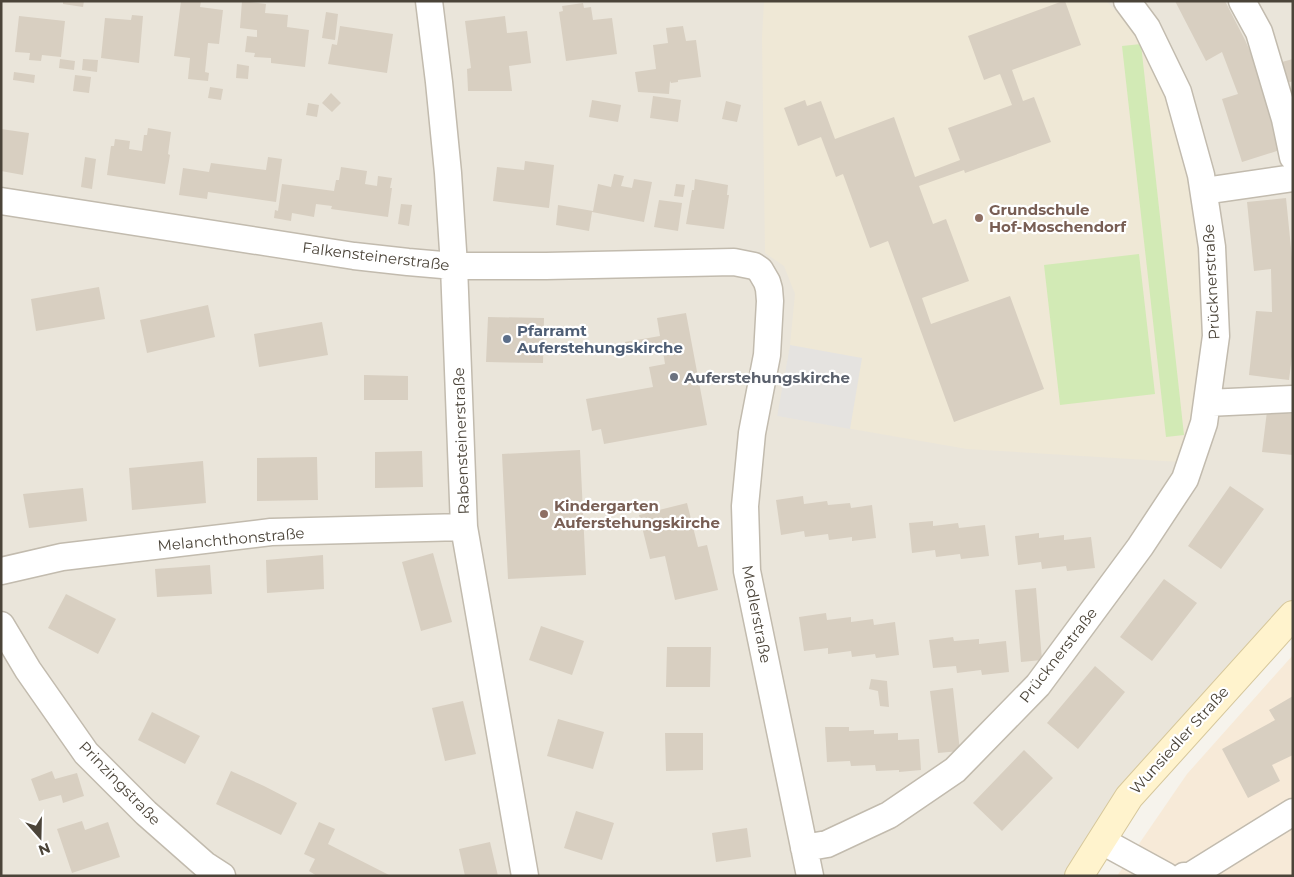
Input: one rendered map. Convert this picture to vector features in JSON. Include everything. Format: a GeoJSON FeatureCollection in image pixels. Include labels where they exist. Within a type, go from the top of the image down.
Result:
{"type":"FeatureCollection","features":[{"type":"Feature","properties":{"kind":"main road","name":"Wunsiedler Straße"},"geometry":{"type":"LineString","coordinates":[[1079,876],[1129,797],[1293,615]]}},
{"type":"Feature","properties":{"kind":"street","name":"Rabensteinerstraße"},"geometry":{"type":"LineString","coordinates":[[429,1],[448,172],[454,266],[464,528],[525,876]]}},
{"type":"Feature","properties":{"kind":"street","name":"Prücknerstraße"},"geometry":{"type":"LineString","coordinates":[[804,848],[827,844],[889,815],[956,770],[1038,685],[1140,547],[1185,478],[1204,423],[1216,336],[1212,247],[1202,175],[1178,92],[1147,28],[1128,1]]}},
{"type":"Feature","properties":{"kind":"street"},"geometry":{"type":"LineString","coordinates":[[1242,1],[1259,32],[1285,119],[1293,157]]}},
{"type":"Feature","properties":{"kind":"street"},"geometry":{"type":"LineString","coordinates":[[1204,192],[1293,178]]}},
{"type":"Feature","properties":{"kind":"street","name":"Falkensteinerstraße"},"geometry":{"type":"LineString","coordinates":[[1,201],[354,256],[454,266],[734,262],[754,266]]}},
{"type":"Feature","properties":{"kind":"street","name":"Medlerstraße"},"geometry":{"type":"LineString","coordinates":[[754,266],[760,270],[767,282],[770,302],[768,355],[752,433],[745,506],[747,571],[810,876]]}},
{"type":"Feature","properties":{"kind":"street"},"geometry":{"type":"LineString","coordinates":[[1207,403],[1293,399]]}},
{"type":"Feature","properties":{"kind":"street","name":"Melanchthonstraße"},"geometry":{"type":"LineString","coordinates":[[1,571],[62,557],[272,532],[464,528]]}},
{"type":"Feature","properties":{"kind":"street","name":"Prinzingstraße"},"geometry":{"type":"LineString","coordinates":[[1,625],[28,670],[86,753],[146,813],[205,865],[222,876]]}},
{"type":"Feature","properties":{"kind":"street"},"geometry":{"type":"LineString","coordinates":[[1184,876],[1190,876],[1293,812]]}},
{"type":"Feature","properties":{"kind":"street"},"geometry":{"type":"LineString","coordinates":[[1102,841],[1166,876]]}},
{"type":"Feature","properties":{"kind":"shaded area"},"geometry":{"type":"Polygon","coordinates":[[[1,1],[1293,1],[1293,627],[1136,798],[1092,876],[1,876],[1,1]]]}},
{"type":"Feature","properties":{"kind":"shaded area","name":"Grundschule Hof-Moschendorf"},"geometry":{"type":"Polygon","coordinates":[[[764,1],[1106,1],[1139,35],[1166,97],[1188,182],[1198,254],[1203,339],[1194,419],[1180,462],[967,449],[777,416],[790,345],[795,294],[784,266],[765,253],[762,38],[764,1]]]}},
{"type":"Feature","properties":{"kind":"shaded area"},"geometry":{"type":"Polygon","coordinates":[[[790,345],[862,358],[850,429],[777,416],[790,345]]]}},
{"type":"Feature","properties":{"kind":"shaded area"},"geometry":{"type":"Polygon","coordinates":[[[1293,655],[1293,876],[1117,876],[1187,774],[1293,655]]]}},
{"type":"Feature","properties":{"kind":"green space"},"geometry":{"type":"Polygon","coordinates":[[[1141,44],[1184,435],[1166,437],[1122,46],[1141,44]]]}},
{"type":"Feature","properties":{"kind":"green space"},"geometry":{"type":"Polygon","coordinates":[[[1139,254],[1155,394],[1060,405],[1044,265],[1139,254]]]}},
{"type":"Feature","properties":{"kind":"building"},"geometry":{"type":"Polygon","coordinates":[[[63,1],[84,1],[83,7],[63,4],[63,1]]]}},
{"type":"Feature","properties":{"kind":"building"},"geometry":{"type":"Polygon","coordinates":[[[181,1],[201,1],[200,7],[223,10],[219,44],[208,43],[205,72],[209,73],[208,81],[188,79],[190,58],[174,56],[181,1]]]}},
{"type":"Feature","properties":{"kind":"building"},"geometry":{"type":"Polygon","coordinates":[[[242,1],[266,4],[265,13],[288,15],[287,27],[309,30],[305,67],[271,63],[271,58],[254,57],[255,53],[245,52],[247,36],[257,37],[257,30],[240,28],[242,1]]]}},
{"type":"Feature","properties":{"kind":"building","name":"Grundschule Hof-Moschendorf"},"geometry":{"type":"Polygon","coordinates":[[[1065,1],[1081,45],[1012,70],[1023,101],[1034,97],[1051,142],[965,173],[964,170],[919,186],[933,224],[946,219],[969,281],[922,298],[931,324],[1010,296],[1044,389],[954,422],[888,241],[870,248],[843,174],[836,177],[821,137],[798,146],[784,108],[805,100],[807,106],[821,101],[835,139],[894,117],[915,177],[960,160],[948,128],[1012,105],[1000,74],[984,80],[968,36],[1065,1]]]}},
{"type":"Feature","properties":{"kind":"building"},"geometry":{"type":"Polygon","coordinates":[[[1175,1],[1225,1],[1267,90],[1263,92],[1280,150],[1242,162],[1222,99],[1238,94],[1222,52],[1206,61],[1175,1]]]}},
{"type":"Feature","properties":{"kind":"building"},"geometry":{"type":"Polygon","coordinates":[[[583,3],[584,8],[591,7],[593,20],[612,18],[617,54],[566,61],[559,12],[563,11],[562,6],[583,3]]]}},
{"type":"Feature","properties":{"kind":"building"},"geometry":{"type":"Polygon","coordinates":[[[326,12],[338,14],[335,40],[322,38],[326,12]]]}},
{"type":"Feature","properties":{"kind":"building"},"geometry":{"type":"Polygon","coordinates":[[[132,15],[143,16],[139,63],[101,58],[105,18],[131,20],[132,15]]]}},
{"type":"Feature","properties":{"kind":"building"},"geometry":{"type":"Polygon","coordinates":[[[19,16],[65,21],[61,57],[42,55],[41,61],[29,60],[30,53],[15,52],[19,16]]]}},
{"type":"Feature","properties":{"kind":"building"},"geometry":{"type":"Polygon","coordinates":[[[505,16],[507,33],[527,31],[531,63],[509,66],[512,91],[468,91],[467,69],[471,68],[465,21],[505,16]]]}},
{"type":"Feature","properties":{"kind":"building"},"geometry":{"type":"Polygon","coordinates":[[[340,26],[393,34],[387,73],[328,64],[332,44],[337,45],[340,26]]]}},
{"type":"Feature","properties":{"kind":"building"},"geometry":{"type":"Polygon","coordinates":[[[683,26],[686,41],[696,40],[701,77],[678,80],[678,82],[671,83],[670,81],[669,94],[638,92],[635,72],[656,69],[653,45],[668,43],[666,28],[683,26]]]}},
{"type":"Feature","properties":{"kind":"building"},"geometry":{"type":"Polygon","coordinates":[[[60,59],[75,61],[74,70],[59,68],[60,59]]]}},
{"type":"Feature","properties":{"kind":"building"},"geometry":{"type":"Polygon","coordinates":[[[83,59],[98,60],[97,72],[82,70],[83,59]]]}},
{"type":"Feature","properties":{"kind":"building"},"geometry":{"type":"Polygon","coordinates":[[[1293,59],[1293,81],[1285,84],[1278,63],[1293,59]]]}},
{"type":"Feature","properties":{"kind":"building"},"geometry":{"type":"Polygon","coordinates":[[[237,64],[249,66],[248,79],[236,78],[237,64]]]}},
{"type":"Feature","properties":{"kind":"building"},"geometry":{"type":"Polygon","coordinates":[[[14,72],[35,75],[34,83],[13,80],[14,72]]]}},
{"type":"Feature","properties":{"kind":"building"},"geometry":{"type":"Polygon","coordinates":[[[75,75],[91,77],[89,93],[73,91],[75,75]]]}},
{"type":"Feature","properties":{"kind":"building"},"geometry":{"type":"Polygon","coordinates":[[[210,87],[223,89],[221,100],[208,98],[210,87]]]}},
{"type":"Feature","properties":{"kind":"building"},"geometry":{"type":"Polygon","coordinates":[[[331,93],[341,103],[332,112],[322,103],[331,93]]]}},
{"type":"Feature","properties":{"kind":"building"},"geometry":{"type":"Polygon","coordinates":[[[653,96],[681,100],[678,122],[650,118],[653,96]]]}},
{"type":"Feature","properties":{"kind":"building"},"geometry":{"type":"Polygon","coordinates":[[[592,100],[621,105],[618,122],[589,117],[592,100]]]}},
{"type":"Feature","properties":{"kind":"building"},"geometry":{"type":"Polygon","coordinates":[[[726,101],[741,105],[737,122],[722,119],[726,101]]]}},
{"type":"Feature","properties":{"kind":"building"},"geometry":{"type":"Polygon","coordinates":[[[308,103],[319,105],[317,117],[306,115],[308,103]]]}},
{"type":"Feature","properties":{"kind":"building"},"geometry":{"type":"Polygon","coordinates":[[[148,128],[171,132],[168,154],[170,155],[165,184],[107,175],[111,146],[114,146],[115,139],[130,141],[129,149],[142,151],[144,135],[147,135],[148,128]]]}},
{"type":"Feature","properties":{"kind":"building"},"geometry":{"type":"Polygon","coordinates":[[[1,129],[29,133],[23,175],[1,171],[1,129]]]}},
{"type":"Feature","properties":{"kind":"building"},"geometry":{"type":"Polygon","coordinates":[[[85,157],[96,159],[92,189],[81,187],[85,157]]]}},
{"type":"Feature","properties":{"kind":"building"},"geometry":{"type":"Polygon","coordinates":[[[268,157],[282,159],[276,202],[208,192],[207,199],[179,195],[183,168],[209,172],[211,163],[266,170],[268,157]]]}},
{"type":"Feature","properties":{"kind":"building"},"geometry":{"type":"Polygon","coordinates":[[[525,161],[554,165],[549,208],[493,201],[497,167],[524,170],[525,161]]]}},
{"type":"Feature","properties":{"kind":"building"},"geometry":{"type":"Polygon","coordinates":[[[341,167],[367,171],[365,184],[377,186],[378,176],[392,178],[388,217],[331,209],[332,206],[316,204],[314,217],[292,213],[291,221],[274,218],[275,210],[278,211],[282,184],[334,191],[336,180],[339,180],[341,167]]]}},
{"type":"Feature","properties":{"kind":"building"},"geometry":{"type":"Polygon","coordinates":[[[614,174],[624,176],[621,186],[632,188],[634,179],[652,182],[644,222],[592,212],[589,231],[556,225],[558,205],[593,211],[598,184],[611,187],[614,174]]]}},
{"type":"Feature","properties":{"kind":"building"},"geometry":{"type":"Polygon","coordinates":[[[695,179],[728,185],[727,195],[729,195],[724,229],[686,224],[695,179]]]}},
{"type":"Feature","properties":{"kind":"building"},"geometry":{"type":"Polygon","coordinates":[[[676,184],[685,185],[683,197],[674,196],[676,184]]]}},
{"type":"Feature","properties":{"kind":"building"},"geometry":{"type":"Polygon","coordinates":[[[1286,198],[1293,268],[1293,348],[1289,380],[1249,375],[1256,311],[1272,312],[1271,269],[1254,271],[1247,202],[1286,198]]]}},
{"type":"Feature","properties":{"kind":"building"},"geometry":{"type":"Polygon","coordinates":[[[659,200],[682,203],[678,231],[654,227],[659,200]]]}},
{"type":"Feature","properties":{"kind":"building"},"geometry":{"type":"Polygon","coordinates":[[[401,204],[412,205],[409,226],[398,224],[401,204]]]}},
{"type":"Feature","properties":{"kind":"building"},"geometry":{"type":"Polygon","coordinates":[[[99,287],[105,319],[36,331],[31,299],[99,287]]]}},
{"type":"Feature","properties":{"kind":"building"},"geometry":{"type":"Polygon","coordinates":[[[208,305],[215,337],[147,353],[140,320],[208,305]]]}},
{"type":"Feature","properties":{"kind":"building","name":"Auferstehungskirche"},"geometry":{"type":"Polygon","coordinates":[[[686,313],[707,425],[604,444],[601,429],[592,431],[586,399],[653,387],[649,367],[665,364],[662,345],[626,352],[625,342],[660,336],[657,318],[686,313]]]}},
{"type":"Feature","properties":{"kind":"building"},"geometry":{"type":"Polygon","coordinates":[[[488,317],[544,318],[543,363],[486,362],[488,317]]]}},
{"type":"Feature","properties":{"kind":"building"},"geometry":{"type":"Polygon","coordinates":[[[322,322],[328,355],[259,367],[254,334],[322,322]]]}},
{"type":"Feature","properties":{"kind":"building"},"geometry":{"type":"Polygon","coordinates":[[[364,375],[408,376],[408,400],[364,400],[364,375]]]}},
{"type":"Feature","properties":{"kind":"building"},"geometry":{"type":"Polygon","coordinates":[[[1267,411],[1293,414],[1293,455],[1262,452],[1267,411]]]}},
{"type":"Feature","properties":{"kind":"building","name":"Kindergarten Auferstehungskirche"},"geometry":{"type":"Polygon","coordinates":[[[580,450],[586,575],[508,579],[502,454],[580,450]]]}},
{"type":"Feature","properties":{"kind":"building"},"geometry":{"type":"Polygon","coordinates":[[[422,451],[423,487],[375,488],[375,452],[422,451]]]}},
{"type":"Feature","properties":{"kind":"building"},"geometry":{"type":"Polygon","coordinates":[[[317,457],[318,500],[257,501],[257,458],[317,457]]]}},
{"type":"Feature","properties":{"kind":"building"},"geometry":{"type":"Polygon","coordinates":[[[203,461],[206,503],[132,510],[129,468],[203,461]]]}},
{"type":"Feature","properties":{"kind":"building"},"geometry":{"type":"Polygon","coordinates":[[[1230,486],[1264,509],[1221,569],[1188,546],[1230,486]]]}},
{"type":"Feature","properties":{"kind":"building"},"geometry":{"type":"Polygon","coordinates":[[[83,488],[87,521],[29,528],[23,494],[83,488]]]}},
{"type":"Feature","properties":{"kind":"building"},"geometry":{"type":"Polygon","coordinates":[[[803,496],[804,504],[827,501],[828,505],[850,503],[851,508],[872,505],[876,538],[852,541],[852,537],[829,540],[828,534],[805,537],[804,531],[781,535],[776,500],[803,496]]]}},
{"type":"Feature","properties":{"kind":"building"},"geometry":{"type":"Polygon","coordinates":[[[687,503],[698,547],[707,545],[718,590],[675,600],[665,556],[650,559],[639,515],[687,503]]]}},
{"type":"Feature","properties":{"kind":"building"},"geometry":{"type":"Polygon","coordinates":[[[933,521],[933,526],[958,523],[959,528],[985,525],[989,556],[961,559],[960,554],[936,557],[935,550],[912,553],[909,523],[933,521]]]}},
{"type":"Feature","properties":{"kind":"building"},"geometry":{"type":"Polygon","coordinates":[[[1039,533],[1039,538],[1064,535],[1064,540],[1091,537],[1095,568],[1067,571],[1066,566],[1042,569],[1041,562],[1018,565],[1015,536],[1039,533]]]}},
{"type":"Feature","properties":{"kind":"building"},"geometry":{"type":"Polygon","coordinates":[[[433,553],[452,622],[421,631],[402,562],[433,553]]]}},
{"type":"Feature","properties":{"kind":"building"},"geometry":{"type":"Polygon","coordinates":[[[323,555],[324,589],[267,593],[266,560],[323,555]]]}},
{"type":"Feature","properties":{"kind":"building"},"geometry":{"type":"Polygon","coordinates":[[[210,565],[212,594],[157,597],[155,569],[210,565]]]}},
{"type":"Feature","properties":{"kind":"building"},"geometry":{"type":"Polygon","coordinates":[[[1164,579],[1197,603],[1152,661],[1120,637],[1164,579]]]}},
{"type":"Feature","properties":{"kind":"building"},"geometry":{"type":"Polygon","coordinates":[[[1036,588],[1042,660],[1021,662],[1015,590],[1036,588]]]}},
{"type":"Feature","properties":{"kind":"building"},"geometry":{"type":"Polygon","coordinates":[[[66,594],[116,619],[98,654],[48,628],[66,594]]]}},
{"type":"Feature","properties":{"kind":"building"},"geometry":{"type":"Polygon","coordinates":[[[826,613],[827,620],[851,617],[851,622],[873,619],[874,625],[895,622],[899,655],[876,658],[875,654],[852,657],[851,651],[828,654],[828,648],[804,651],[799,617],[826,613]]]}},
{"type":"Feature","properties":{"kind":"building"},"geometry":{"type":"Polygon","coordinates":[[[541,626],[584,641],[572,675],[529,660],[541,626]]]}},
{"type":"Feature","properties":{"kind":"building"},"geometry":{"type":"Polygon","coordinates":[[[953,637],[954,641],[979,639],[979,644],[1006,641],[1009,672],[982,675],[981,670],[957,673],[956,666],[933,668],[929,640],[953,637]]]}},
{"type":"Feature","properties":{"kind":"building"},"geometry":{"type":"Polygon","coordinates":[[[667,647],[711,647],[710,687],[666,687],[667,647]]]}},
{"type":"Feature","properties":{"kind":"building"},"geometry":{"type":"Polygon","coordinates":[[[1095,666],[1125,692],[1078,749],[1047,723],[1095,666]]]}},
{"type":"Feature","properties":{"kind":"building"},"geometry":{"type":"Polygon","coordinates":[[[871,679],[887,681],[889,707],[880,706],[878,691],[869,689],[871,679]]]}},
{"type":"Feature","properties":{"kind":"building"},"geometry":{"type":"Polygon","coordinates":[[[953,688],[960,751],[938,753],[930,691],[953,688]]]}},
{"type":"Feature","properties":{"kind":"building"},"geometry":{"type":"Polygon","coordinates":[[[1293,696],[1293,755],[1272,765],[1280,781],[1248,798],[1222,749],[1275,720],[1269,710],[1293,696]]]}},
{"type":"Feature","properties":{"kind":"building"},"geometry":{"type":"Polygon","coordinates":[[[463,701],[476,754],[445,761],[432,708],[463,701]]]}},
{"type":"Feature","properties":{"kind":"building"},"geometry":{"type":"Polygon","coordinates":[[[152,712],[200,736],[185,764],[138,740],[152,712]]]}},
{"type":"Feature","properties":{"kind":"building"},"geometry":{"type":"Polygon","coordinates":[[[558,719],[604,732],[593,769],[547,756],[558,719]]]}},
{"type":"Feature","properties":{"kind":"building"},"geometry":{"type":"Polygon","coordinates":[[[825,727],[849,727],[849,731],[874,730],[874,734],[898,733],[898,740],[919,739],[921,770],[899,772],[899,770],[876,771],[875,765],[851,766],[850,761],[827,762],[825,727]]]}},
{"type":"Feature","properties":{"kind":"building"},"geometry":{"type":"Polygon","coordinates":[[[665,733],[703,733],[703,770],[666,771],[665,733]]]}},
{"type":"Feature","properties":{"kind":"building"},"geometry":{"type":"Polygon","coordinates":[[[1024,750],[1053,778],[1002,831],[973,803],[1024,750]]]}},
{"type":"Feature","properties":{"kind":"building"},"geometry":{"type":"Polygon","coordinates":[[[52,771],[55,779],[77,773],[84,796],[63,803],[61,795],[39,801],[31,779],[52,771]]]}},
{"type":"Feature","properties":{"kind":"building"},"geometry":{"type":"Polygon","coordinates":[[[231,771],[297,803],[281,835],[216,804],[231,771]]]}},
{"type":"Feature","properties":{"kind":"building"},"geometry":{"type":"Polygon","coordinates":[[[576,811],[614,823],[602,860],[564,848],[576,811]]]}},
{"type":"Feature","properties":{"kind":"building"},"geometry":{"type":"Polygon","coordinates":[[[82,821],[85,830],[108,822],[120,857],[72,873],[57,829],[82,821]]]}},
{"type":"Feature","properties":{"kind":"building"},"geometry":{"type":"Polygon","coordinates":[[[319,822],[335,829],[328,844],[391,876],[317,876],[309,871],[315,859],[304,854],[319,822]]]}},
{"type":"Feature","properties":{"kind":"building"},"geometry":{"type":"Polygon","coordinates":[[[747,828],[751,857],[716,862],[712,833],[747,828]]]}},
{"type":"Feature","properties":{"kind":"building"},"geometry":{"type":"Polygon","coordinates":[[[490,842],[498,876],[465,876],[459,849],[490,842]]]}},
{"type":"Feature","properties":{"kind":"place","name":"Grundschule Hof-Moschendorf"},"geometry":{"type":"Point","coordinates":[979,218]}},
{"type":"Feature","properties":{"kind":"place","name":"Pfarramt Auferstehungskirche"},"geometry":{"type":"Point","coordinates":[507,339]}},
{"type":"Feature","properties":{"kind":"place","name":"Auferstehungskirche"},"geometry":{"type":"Point","coordinates":[674,377]}},
{"type":"Feature","properties":{"kind":"place","name":"Kindergarten Auferstehungskirche"},"geometry":{"type":"Point","coordinates":[544,514]}}]}
